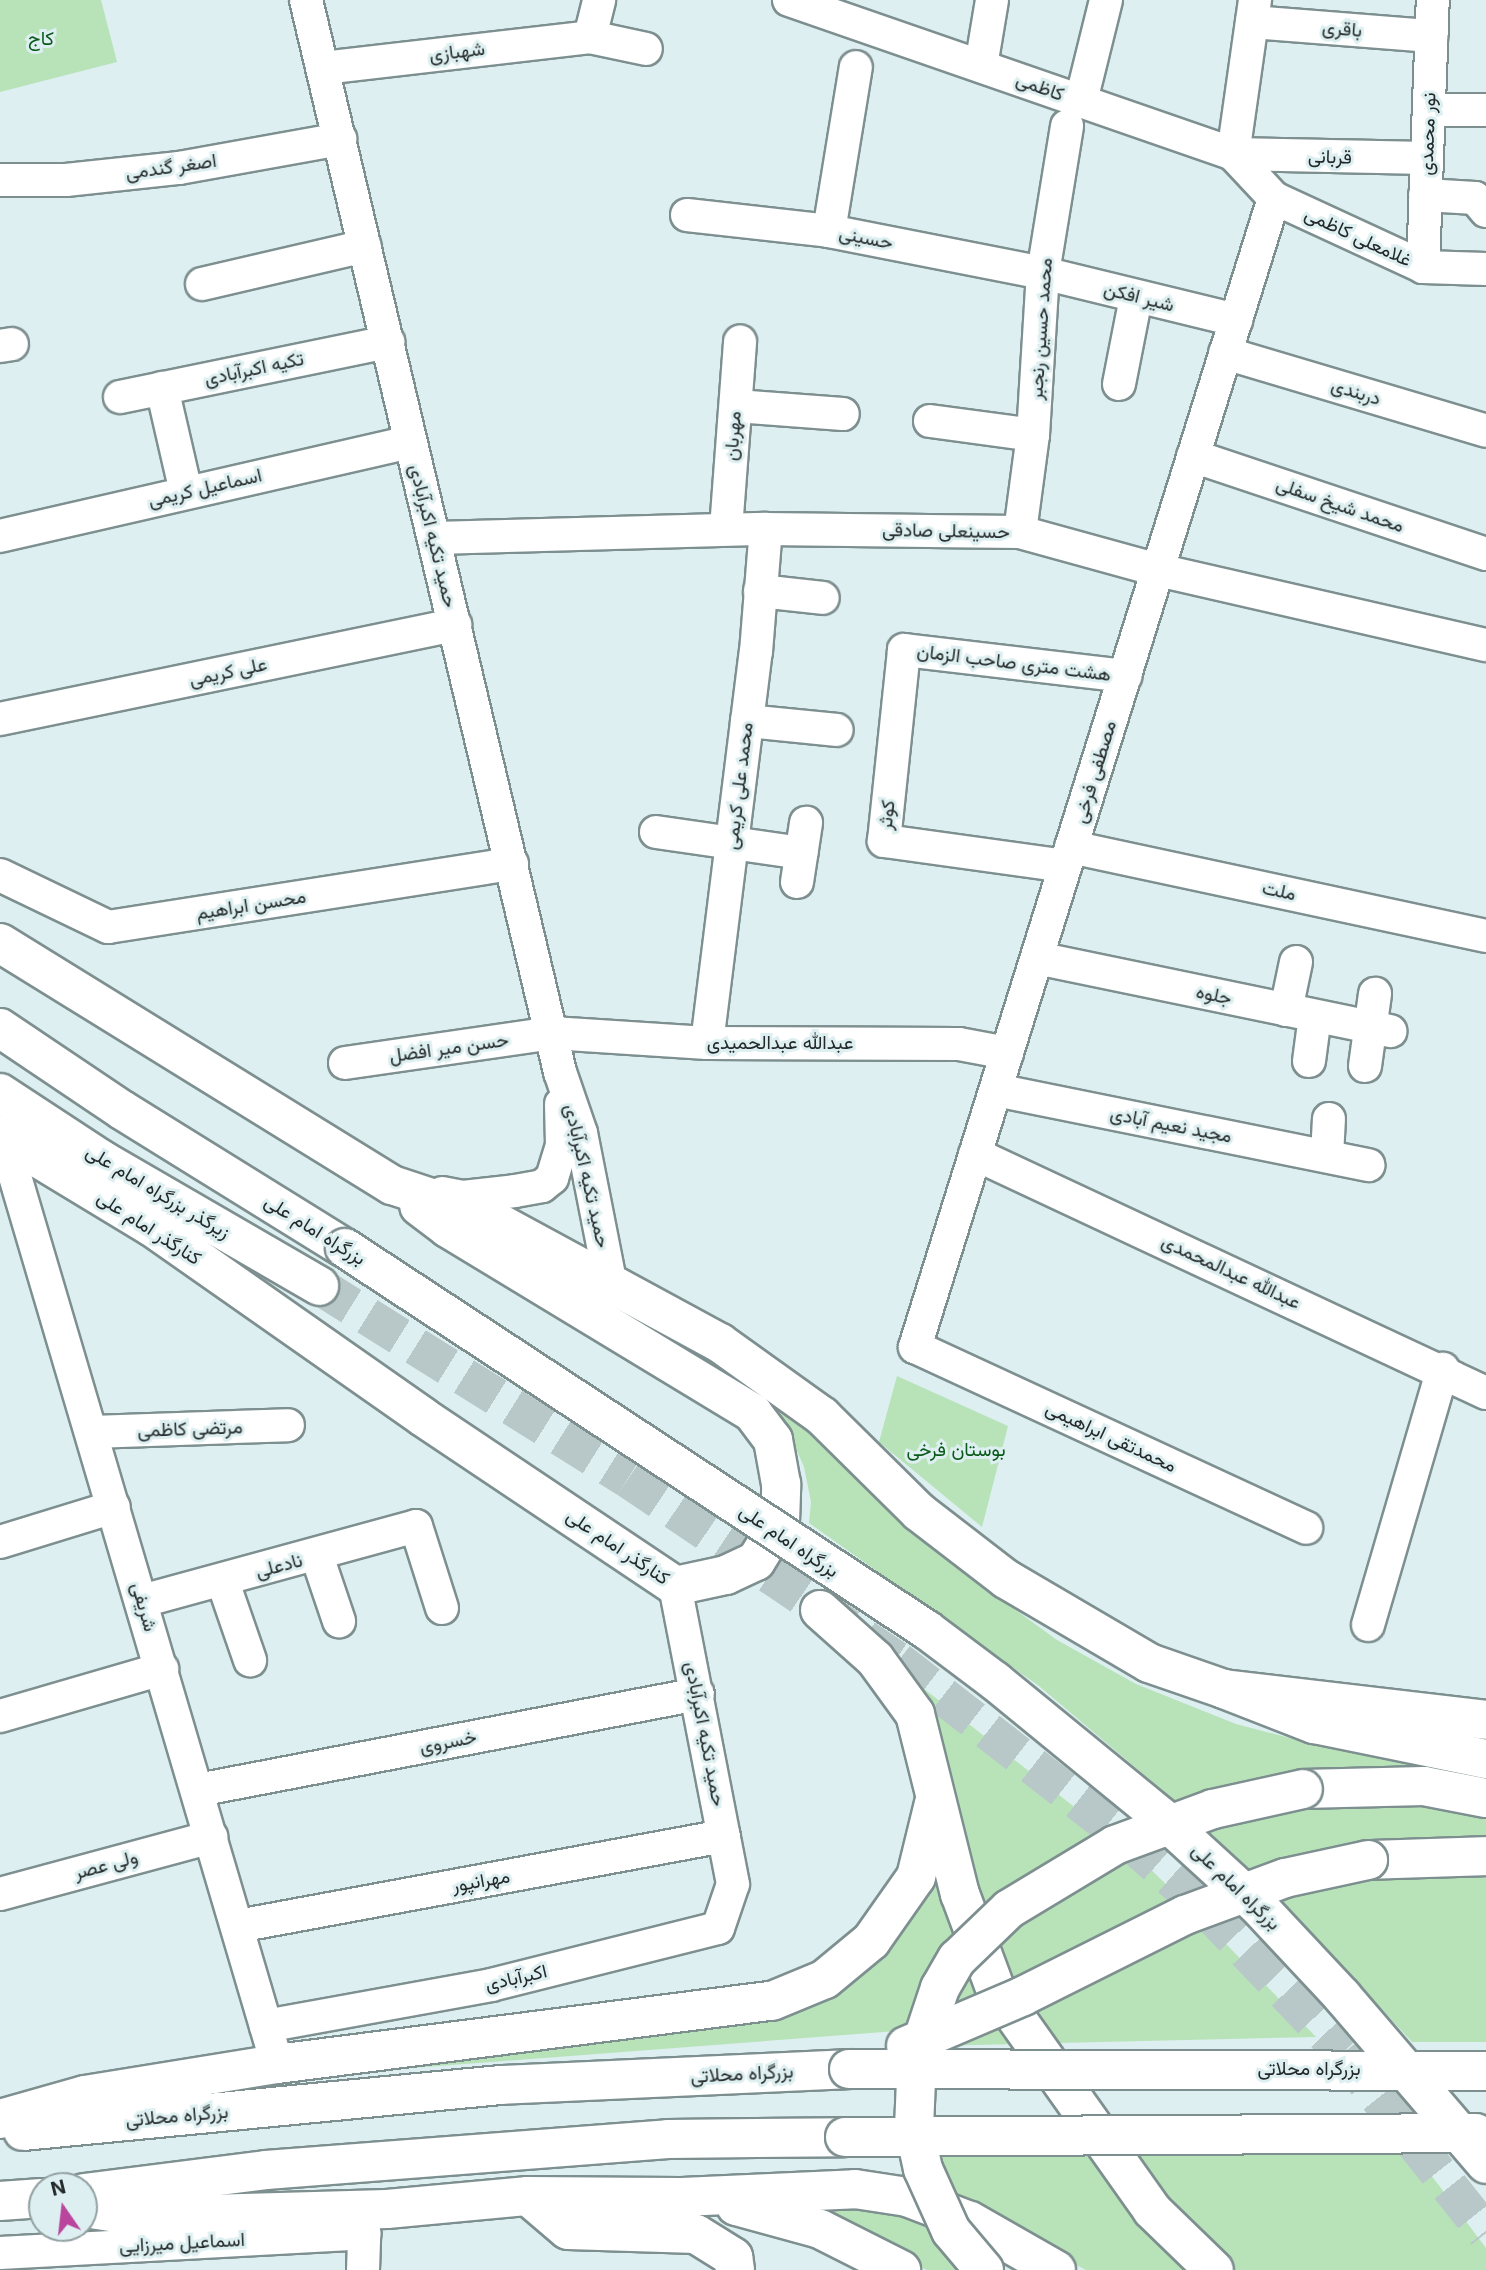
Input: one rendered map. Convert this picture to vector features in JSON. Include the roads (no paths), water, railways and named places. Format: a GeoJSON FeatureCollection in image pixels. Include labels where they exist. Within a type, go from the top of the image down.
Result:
{"type":"FeatureCollection","features":[{"type":"Feature","properties":{"kind":"main road"},"geometry":{"type":"LineString","coordinates":[[0,943],[393,1185],[486,1216],[720,1343],[822,1416],[919,1512],[1006,1580],[1149,1663],[1314,1724],[1486,1759]]}},
{"type":"Feature","properties":{"kind":"main road","name":"بزرگراه امام علی"},"geometry":{"type":"LineString","coordinates":[[0,1028],[121,1110],[345,1248],[926,1630],[995,1681],[1142,1800],[1256,1904],[1486,2164]]}},
{"type":"Feature","properties":{"kind":"main road","name":"زیرگذر بزرگراه امام علی"},"geometry":{"type":"LineString","coordinates":[[0,1093],[102,1160],[319,1286]]}},
{"type":"Feature","properties":{"kind":"main road","name":"کنارگذر امام علی"},"geometry":{"type":"LineString","coordinates":[[0,1135],[152,1227],[423,1417],[674,1586],[726,1575],[756,1561],[780,1522],[780,1474],[773,1440],[752,1413],[447,1228],[393,1185]]}},
{"type":"Feature","properties":{"kind":"main road"},"geometry":{"type":"LineString","coordinates":[[820,1610],[875,1659],[915,1714],[928,1752],[934,1803],[964,1906],[995,1988],[1152,2210],[1214,2270]]}},
{"type":"Feature","properties":{"kind":"main road"},"geometry":{"type":"LineString","coordinates":[[1224,1689],[1486,1720]]}},
{"type":"Feature","properties":{"kind":"main road"},"geometry":{"type":"LineString","coordinates":[[984,2270],[951,2231],[923,2169],[914,2129],[917,2057],[932,2008],[957,1959],[1009,1909],[1115,1845],[1213,1809],[1303,1789],[1424,1786],[1486,1798]]}},
{"type":"Feature","properties":{"kind":"main road"},"geometry":{"type":"LineString","coordinates":[[0,2119],[85,2095],[277,2064],[706,2012],[772,2001],[798,1991],[850,1961],[888,1920],[916,1877],[934,1803]]}},
{"type":"Feature","properties":{"kind":"main road"},"geometry":{"type":"LineString","coordinates":[[849,2069],[1023,1996],[1185,1915],[1285,1878],[1368,1860],[1486,1856]]}},
{"type":"Feature","properties":{"kind":"main road","name":"بزرگراه محلاتی"},"geometry":{"type":"LineString","coordinates":[[0,2133],[500,2085],[800,2071],[1486,2071]]}},
{"type":"Feature","properties":{"kind":"main road"},"geometry":{"type":"LineString","coordinates":[[98,2191],[267,2170],[668,2139],[1486,2133]]}},
{"type":"Feature","properties":{"kind":"main road"},"geometry":{"type":"LineString","coordinates":[[98,2209],[135,2216],[376,2221],[528,2196],[682,2197],[817,2189],[907,2197],[970,2221],[1056,2270]]}},
{"type":"Feature","properties":{"kind":"main road"},"geometry":{"type":"LineString","coordinates":[[528,2196],[568,2230],[696,2234],[734,2263]]}},
{"type":"Feature","properties":{"kind":"main road"},"geometry":{"type":"LineString","coordinates":[[682,2197],[767,2211],[820,2229],[901,2270]]}},
{"type":"Feature","properties":{"kind":"street","name":"حمید تکیه اکبرآبادی"},"geometry":{"type":"LineString","coordinates":[[306,0],[560,1072],[581,1133],[610,1281]]}},
{"type":"Feature","properties":{"kind":"street"},"geometry":{"type":"LineString","coordinates":[[590,37],[599,0]]}},
{"type":"Feature","properties":{"kind":"street","name":"کاظمی"},"geometry":{"type":"LineString","coordinates":[[789,0],[981,66],[1074,113],[1233,154],[1273,198]]}},
{"type":"Feature","properties":{"kind":"street"},"geometry":{"type":"LineString","coordinates":[[981,66],[992,0]]}},
{"type":"Feature","properties":{"kind":"street","name":"محمد حسین رنجبر"},"geometry":{"type":"LineString","coordinates":[[1020,532],[1033,435],[1043,272],[1074,113],[1106,0]]}},
{"type":"Feature","properties":{"kind":"street","name":"نور محمدی"},"geometry":{"type":"LineString","coordinates":[[1423,267],[1433,0]]}},
{"type":"Feature","properties":{"kind":"street"},"geometry":{"type":"LineString","coordinates":[[1233,154],[1254,11]]}},
{"type":"Feature","properties":{"kind":"street","name":"باقری"},"geometry":{"type":"LineString","coordinates":[[1254,11],[1431,36]]}},
{"type":"Feature","properties":{"kind":"street","name":"شهبازی"},"geometry":{"type":"LineString","coordinates":[[323,68],[590,37],[646,49]]}},
{"type":"Feature","properties":{"kind":"street"},"geometry":{"type":"LineString","coordinates":[[830,231],[856,67]]}},
{"type":"Feature","properties":{"kind":"street"},"geometry":{"type":"LineString","coordinates":[[1429,110],[1486,110]]}},
{"type":"Feature","properties":{"kind":"street","name":"اصغر گندمی"},"geometry":{"type":"LineString","coordinates":[[0,180],[66,180],[179,168],[340,139]]}},
{"type":"Feature","properties":{"kind":"street","name":"قربانی"},"geometry":{"type":"LineString","coordinates":[[1233,154],[1427,158]]}},
{"type":"Feature","properties":{"kind":"street"},"geometry":{"type":"LineString","coordinates":[[1425,195],[1475,198],[1486,211]]}},
{"type":"Feature","properties":{"kind":"street","name":"غلامعلی کاظمی"},"geometry":{"type":"LineString","coordinates":[[1273,198],[1423,267],[1486,269]]}},
{"type":"Feature","properties":{"kind":"street","name":"مصطفی فرخی"},"geometry":{"type":"LineString","coordinates":[[915,1347],[1273,198]]}},
{"type":"Feature","properties":{"kind":"street","name":"حسینی"},"geometry":{"type":"LineString","coordinates":[[687,215],[830,231],[1043,272]]}},
{"type":"Feature","properties":{"kind":"street"},"geometry":{"type":"LineString","coordinates":[[202,284],[365,246]]}},
{"type":"Feature","properties":{"kind":"street","name":"شیر افکن"},"geometry":{"type":"LineString","coordinates":[[1043,272],[1236,320]]}},
{"type":"Feature","properties":{"kind":"street"},"geometry":{"type":"LineString","coordinates":[[1119,384],[1136,296]]}},
{"type":"Feature","properties":{"kind":"street","name":"تکیه اکبرآبادی"},"geometry":{"type":"LineString","coordinates":[[120,397],[388,342]]}},
{"type":"Feature","properties":{"kind":"street","name":"مهربان"},"geometry":{"type":"LineString","coordinates":[[726,529],[740,342]]}},
{"type":"Feature","properties":{"kind":"street","name":"دربندی"},"geometry":{"type":"LineString","coordinates":[[1225,353],[1486,431]]}},
{"type":"Feature","properties":{"kind":"street"},"geometry":{"type":"LineString","coordinates":[[162,388],[186,492]]}},
{"type":"Feature","properties":{"kind":"street"},"geometry":{"type":"LineString","coordinates":[[736,406],[843,414]]}},
{"type":"Feature","properties":{"kind":"street"},"geometry":{"type":"LineString","coordinates":[[930,421],[1033,435]]}},
{"type":"Feature","properties":{"kind":"street","name":"اسماعیل کریمی"},"geometry":{"type":"LineString","coordinates":[[0,536],[410,442]]}},
{"type":"Feature","properties":{"kind":"street","name":"محمد شیخ سفلی"},"geometry":{"type":"LineString","coordinates":[[1193,456],[1486,554]]}},
{"type":"Feature","properties":{"kind":"street","name":"حسینعلی صادقی"},"geometry":{"type":"LineString","coordinates":[[435,538],[766,528],[1020,532],[1158,569],[1486,645]]}},
{"type":"Feature","properties":{"kind":"street","name":"محمد علی کریمی"},"geometry":{"type":"LineString","coordinates":[[707,1043],[747,721],[766,528]]}},
{"type":"Feature","properties":{"kind":"street"},"geometry":{"type":"LineString","coordinates":[[761,591],[823,598]]}},
{"type":"Feature","properties":{"kind":"street","name":"علی کریمی"},"geometry":{"type":"LineString","coordinates":[[0,719],[455,625]]}},
{"type":"Feature","properties":{"kind":"street","name":"هشت متری صاحب الزمان"},"geometry":{"type":"LineString","coordinates":[[904,650],[1125,676]]}},
{"type":"Feature","properties":{"kind":"street","name":"کوثر"},"geometry":{"type":"LineString","coordinates":[[904,650],[884,841],[1068,856]]}},
{"type":"Feature","properties":{"kind":"street"},"geometry":{"type":"LineString","coordinates":[[747,721],[837,730]]}},
{"type":"Feature","properties":{"kind":"street"},"geometry":{"type":"LineString","coordinates":[[656,832],[801,853]]}},
{"type":"Feature","properties":{"kind":"street","name":"ملت"},"geometry":{"type":"LineString","coordinates":[[1068,856],[1486,936]]}},
{"type":"Feature","properties":{"kind":"street","name":"محسن ابراهیم"},"geometry":{"type":"LineString","coordinates":[[0,875],[108,927],[512,864]]}},
{"type":"Feature","properties":{"kind":"street","name":"جلوه"},"geometry":{"type":"LineString","coordinates":[[1037,958],[1381,1029]]}},
{"type":"Feature","properties":{"kind":"street"},"geometry":{"type":"LineString","coordinates":[[1296,962],[1300,1013],[1309,1061]]}},
{"type":"Feature","properties":{"kind":"street"},"geometry":{"type":"LineString","coordinates":[[1365,1066],[1381,1029],[1376,994]]}},
{"type":"Feature","properties":{"kind":"street","name":"عبدالله عبدالحمیدی"},"geometry":{"type":"LineString","coordinates":[[552,1033],[707,1043],[959,1044],[1007,1053]]}},
{"type":"Feature","properties":{"kind":"street","name":"حسن میر افضل"},"geometry":{"type":"LineString","coordinates":[[345,1063],[552,1033]]}},
{"type":"Feature","properties":{"kind":"street","name":"حمید تکیه اکبرآبادی"},"geometry":{"type":"LineString","coordinates":[[393,1185],[463,1197],[542,1186],[558,1169],[560,1072]]}},
{"type":"Feature","properties":{"kind":"street","name":"مجید نعیم آبادی"},"geometry":{"type":"LineString","coordinates":[[996,1090],[1347,1160],[1329,1118]]}},
{"type":"Feature","properties":{"kind":"street","name":"عبدالله عبدالمحمدی"},"geometry":{"type":"LineString","coordinates":[[975,1154],[1443,1369],[1486,1393]]}},
{"type":"Feature","properties":{"kind":"street","name":"شریفی"},"geometry":{"type":"LineString","coordinates":[[0,1156],[14,1173],[277,2064]]}},
{"type":"Feature","properties":{"kind":"street","name":"محمدتقی ابراهیمی"},"geometry":{"type":"LineString","coordinates":[[915,1347],[1306,1528]]}},
{"type":"Feature","properties":{"kind":"street"},"geometry":{"type":"LineString","coordinates":[[1368,1625],[1443,1369]]}},
{"type":"Feature","properties":{"kind":"street","name":"مرتضی کاظمی"},"geometry":{"type":"LineString","coordinates":[[92,1432],[288,1425]]}},
{"type":"Feature","properties":{"kind":"street"},"geometry":{"type":"LineString","coordinates":[[0,1542],[114,1507]]}},
{"type":"Feature","properties":{"kind":"street","name":"نادعلی"},"geometry":{"type":"LineString","coordinates":[[142,1601],[223,1582],[415,1526],[442,1608]]}},
{"type":"Feature","properties":{"kind":"street"},"geometry":{"type":"LineString","coordinates":[[317,1556],[339,1621]]}},
{"type":"Feature","properties":{"kind":"street"},"geometry":{"type":"LineString","coordinates":[[223,1582],[250,1660]]}},
{"type":"Feature","properties":{"kind":"street","name":"حمید تکیه اکبرآبادی"},"geometry":{"type":"LineString","coordinates":[[674,1586],[698,1693],[733,1884]]}},
{"type":"Feature","properties":{"kind":"street"},"geometry":{"type":"LineString","coordinates":[[0,1716],[162,1669]]}},
{"type":"Feature","properties":{"kind":"street","name":"خسروی"},"geometry":{"type":"LineString","coordinates":[[198,1790],[698,1693]]}},
{"type":"Feature","properties":{"kind":"street","name":"مهرانپور"},"geometry":{"type":"LineString","coordinates":[[238,1926],[724,1836]]}},
{"type":"Feature","properties":{"kind":"street","name":"ولی عصر"},"geometry":{"type":"LineString","coordinates":[[0,1894],[211,1837]]}},
{"type":"Feature","properties":{"kind":"street","name":"اکبرآبادی"},"geometry":{"type":"LineString","coordinates":[[266,2026],[491,1985],[718,1928],[733,1884]]}},
{"type":"Feature","properties":{"kind":"street"},"geometry":{"type":"LineString","coordinates":[[363,2270],[376,2221]]}},
{"type":"Feature","properties":{"kind":"street","name":"اسماعیل میرزایی"},"geometry":{"type":"LineString","coordinates":[[0,2253],[376,2221]]}},
{"type":"Feature","properties":{"kind":"tunnel"},"geometry":{"type":"LineString","coordinates":[[319,1286],[628,1479],[898,1661],[1128,1840],[1207,1910],[1343,2053],[1486,2233]]}},
{"type":"Feature","properties":{"kind":"park label","name":"کاج"},"geometry":{"type":"Point","coordinates":[41,39]}},
{"type":"Feature","properties":{"kind":"park label","name":"بوستان فرخی"},"geometry":{"type":"Point","coordinates":[956,1450]}}]}
